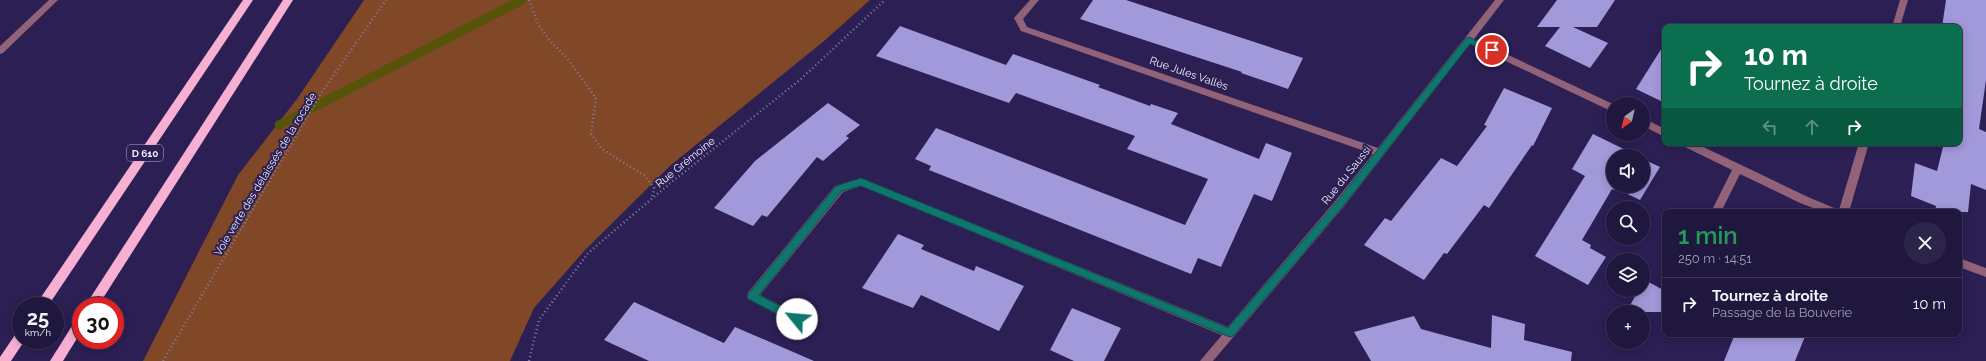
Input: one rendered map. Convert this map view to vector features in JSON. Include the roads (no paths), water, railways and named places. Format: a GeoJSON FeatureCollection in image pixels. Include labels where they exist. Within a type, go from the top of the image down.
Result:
{"type":"FeatureCollection","features":[{"type":"Feature","properties":{"kind":"highway","name":"D 610"},"geometry":{"type":"LineString","coordinates":[[47,297],[248,0]]}},
{"type":"Feature","properties":{"kind":"highway"},"geometry":{"type":"LineString","coordinates":[[97,297],[288,0]]}},
{"type":"Feature","properties":{"kind":"highway"},"geometry":{"type":"LineString","coordinates":[[56,361],[72,336]]}},
{"type":"Feature","properties":{"kind":"highway"},"geometry":{"type":"LineString","coordinates":[[4,361],[12,349]]}},
{"type":"Feature","properties":{"kind":"street"},"geometry":{"type":"LineString","coordinates":[[0,51],[54,0]]}},
{"type":"Feature","properties":{"kind":"street","name":"Rue Jules Vallès"},"geometry":{"type":"LineString","coordinates":[[1035,0],[1018,18],[1024,29],[1380,152]]}},
{"type":"Feature","properties":{"kind":"street","name":"Rue du Saussi"},"geometry":{"type":"LineString","coordinates":[[1206,361],[1341,202],[1500,0]]}},
{"type":"Feature","properties":{"kind":"street"},"geometry":{"type":"LineString","coordinates":[[1897,24],[1904,0]]}},
{"type":"Feature","properties":{"kind":"street"},"geometry":{"type":"LineString","coordinates":[[1469,40],[1606,105]]}},
{"type":"Feature","properties":{"kind":"street"},"geometry":{"type":"LineString","coordinates":[[1650,126],[1662,132]]}},
{"type":"Feature","properties":{"kind":"street"},"geometry":{"type":"LineString","coordinates":[[1692,146],[1804,200],[1826,209]]}},
{"type":"Feature","properties":{"kind":"street"},"geometry":{"type":"LineString","coordinates":[[1845,209],[1863,146]]}},
{"type":"Feature","properties":{"kind":"street"},"geometry":{"type":"LineString","coordinates":[[1718,209],[1738,168]]}},
{"type":"Feature","properties":{"kind":"street"},"geometry":{"type":"LineString","coordinates":[[797,319],[752,296],[839,189],[861,182],[1230,333]]}},
{"type":"Feature","properties":{"kind":"street"},"geometry":{"type":"LineString","coordinates":[[1962,263],[1986,274]]}},
{"type":"Feature","properties":{"kind":"waterway"},"geometry":{"type":"LineString","coordinates":[[279,125],[522,0]]}}]}
